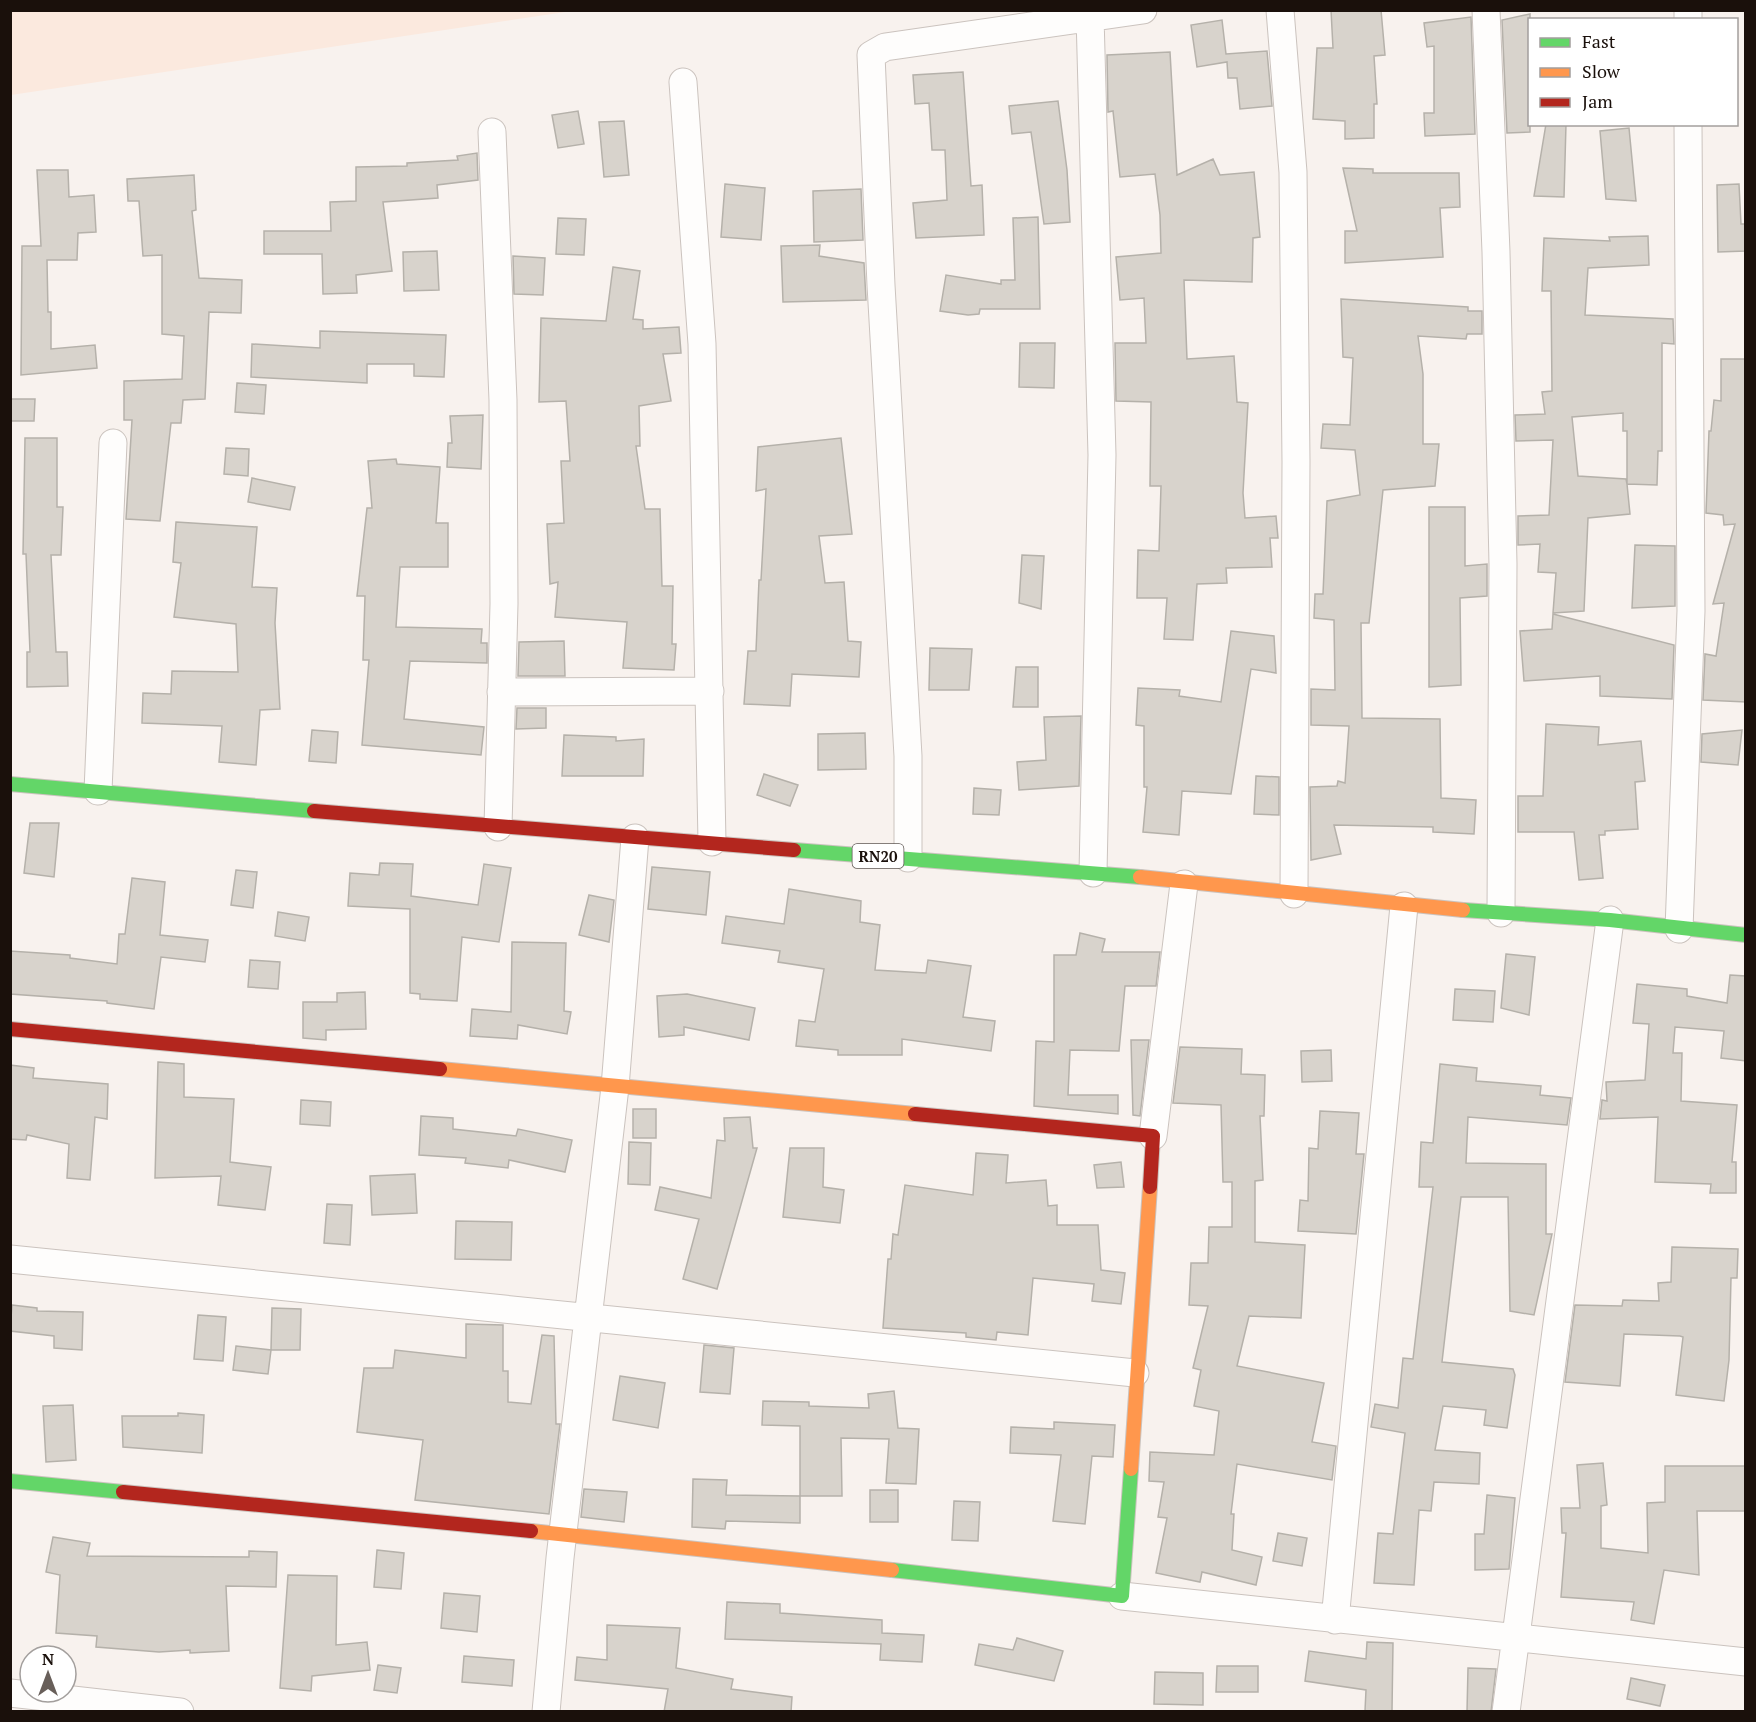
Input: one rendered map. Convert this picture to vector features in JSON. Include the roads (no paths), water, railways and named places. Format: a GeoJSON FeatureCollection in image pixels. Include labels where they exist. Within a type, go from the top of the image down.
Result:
{"type":"FeatureCollection","features":[{"type":"Feature","properties":{"kind":"street"},"geometry":{"type":"LineString","coordinates":[[908,858],[908,756],[871,55],[885,47],[1143,10]]}},
{"type":"Feature","properties":{"kind":"street"},"geometry":{"type":"LineString","coordinates":[[1280,10],[1293,172],[1296,450],[1294,894]]}},
{"type":"Feature","properties":{"kind":"street"},"geometry":{"type":"LineString","coordinates":[[1486,10],[1496,252],[1503,564],[1501,913]]}},
{"type":"Feature","properties":{"kind":"street"},"geometry":{"type":"LineString","coordinates":[[1090,16],[1102,454],[1093,873]]}},
{"type":"Feature","properties":{"kind":"street"},"geometry":{"type":"LineString","coordinates":[[683,82],[702,344],[712,842]]}},
{"type":"Feature","properties":{"kind":"street"},"geometry":{"type":"LineString","coordinates":[[1679,929],[1691,611],[1688,126]]}},
{"type":"Feature","properties":{"kind":"street"},"geometry":{"type":"LineString","coordinates":[[492,132],[503,400],[504,604],[498,827]]}},
{"type":"Feature","properties":{"kind":"street"},"geometry":{"type":"LineString","coordinates":[[98,791],[113,443]]}},
{"type":"Feature","properties":{"kind":"street"},"geometry":{"type":"LineString","coordinates":[[501,692],[710,691]]}},
{"type":"Feature","properties":{"kind":"street","name":"RN20"},"geometry":{"type":"LineString","coordinates":[[10,784],[498,827],[1093,873],[1404,906],[1610,920],[1746,935]]}},
{"type":"Feature","properties":{"kind":"street"},"geometry":{"type":"LineString","coordinates":[[546,1712],[615,1087],[635,838]]}},
{"type":"Feature","properties":{"kind":"street"},"geometry":{"type":"LineString","coordinates":[[1122,1596],[1135,1373],[1153,1136],[1184,884]]}},
{"type":"Feature","properties":{"kind":"street"},"geometry":{"type":"LineString","coordinates":[[1335,1620],[1404,906]]}},
{"type":"Feature","properties":{"kind":"street"},"geometry":{"type":"LineString","coordinates":[[1506,1712],[1610,920]]}},
{"type":"Feature","properties":{"kind":"street"},"geometry":{"type":"LineString","coordinates":[[10,1029],[1153,1136]]}},
{"type":"Feature","properties":{"kind":"street"},"geometry":{"type":"LineString","coordinates":[[10,1259],[1135,1373]]}},
{"type":"Feature","properties":{"kind":"street"},"geometry":{"type":"LineString","coordinates":[[10,1481],[564,1534],[1335,1620],[1746,1662]]}},
{"type":"Feature","properties":{"kind":"street"},"geometry":{"type":"LineString","coordinates":[[10,1693],[180,1712]]}}]}
